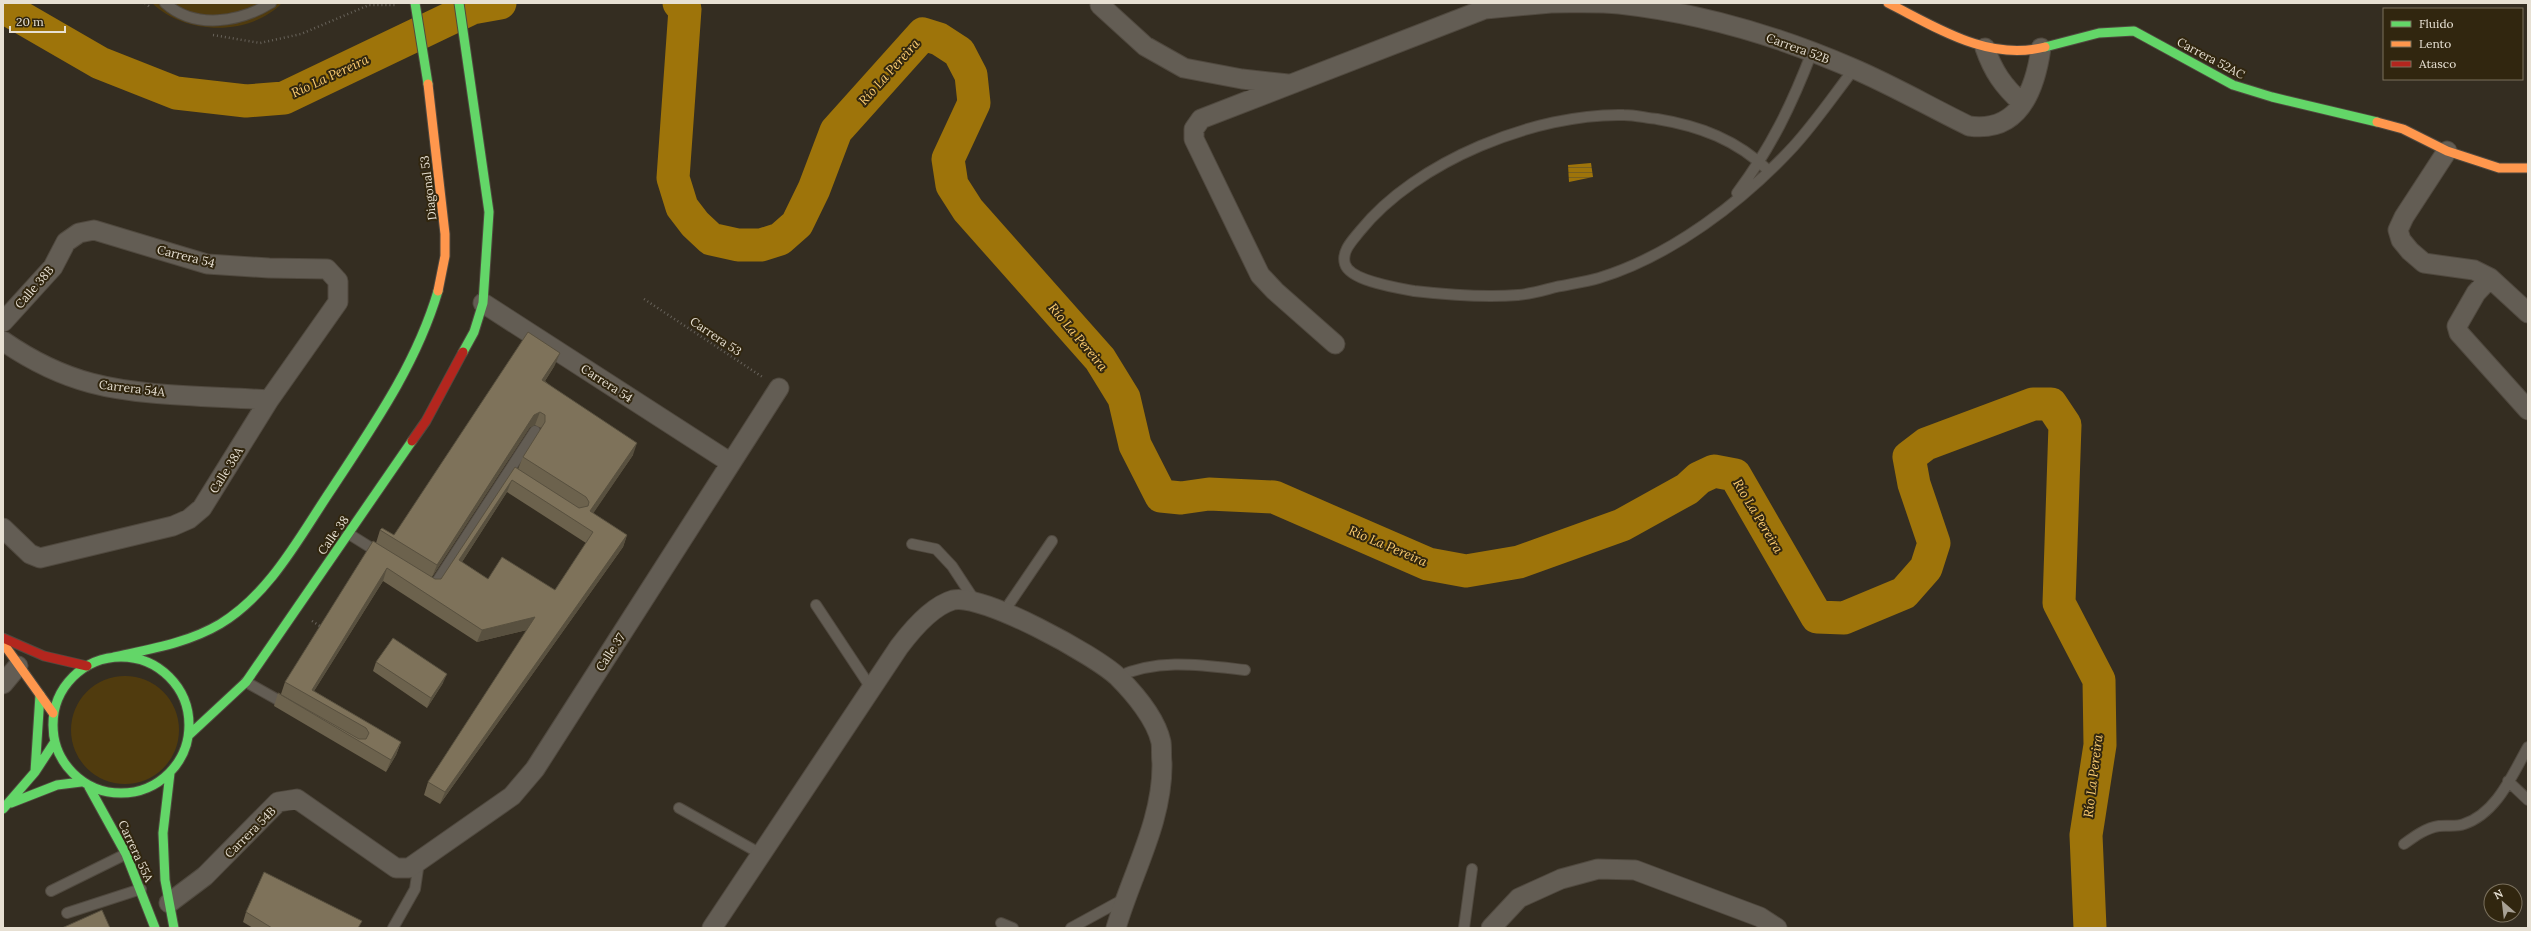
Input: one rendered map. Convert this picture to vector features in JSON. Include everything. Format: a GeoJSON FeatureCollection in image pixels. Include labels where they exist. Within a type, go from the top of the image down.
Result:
{"type":"FeatureCollection","features":[{"type":"Feature","properties":{"kind":"main road","name":"Carrera 52AC"},"geometry":{"type":"LineString","coordinates":[[1888,3],[1972,44],[1985,48],[2012,51],[2041,48],[2098,31],[2118,29],[2134,30],[2233,85],[2272,97],[2357,116],[2403,129],[2447,151],[2499,168],[2528,168]]}},
{"type":"Feature","properties":{"kind":"main road"},"geometry":{"type":"LineString","coordinates":[[460,5],[489,212],[483,303]]}},
{"type":"Feature","properties":{"kind":"main road","name":"Diagonal 53"},"geometry":{"type":"LineString","coordinates":[[114,657],[199,636],[234,614],[262,588],[287,557],[364,439],[408,365],[438,292],[444,258],[446,235],[430,103],[416,7]]}},
{"type":"Feature","properties":{"kind":"main road","name":"Calle 38"},"geometry":{"type":"LineString","coordinates":[[189,735],[246,682],[426,421],[474,332],[483,303]]}},
{"type":"Feature","properties":{"kind":"main road"},"geometry":{"type":"LineString","coordinates":[[3,638],[27,651],[61,663],[87,666]]}},
{"type":"Feature","properties":{"kind":"main road"},"geometry":{"type":"LineString","coordinates":[[3,644],[53,713]]}},
{"type":"Feature","properties":{"kind":"main road"},"geometry":{"type":"LineString","coordinates":[[6,806],[57,784],[85,784],[113,794],[129,794],[144,790],[170,773],[182,756],[189,735],[189,718],[185,700],[177,685],[164,672],[149,663],[132,658],[114,657],[87,666],[65,686],[53,713],[54,744],[64,765],[85,784]]}},
{"type":"Feature","properties":{"kind":"main road"},"geometry":{"type":"LineString","coordinates":[[35,772],[40,695]]}},
{"type":"Feature","properties":{"kind":"main road"},"geometry":{"type":"LineString","coordinates":[[6,806],[35,772],[54,744]]}},
{"type":"Feature","properties":{"kind":"main road","name":"Carrera 55A"},"geometry":{"type":"LineString","coordinates":[[170,773],[163,833],[165,880],[174,928]]}},
{"type":"Feature","properties":{"kind":"main road","name":"Carrera 55A"},"geometry":{"type":"LineString","coordinates":[[85,784],[126,854],[142,889],[155,928]]}},
{"type":"Feature","properties":{"kind":"street","name":"Carrera 52B"},"geometry":{"type":"LineString","coordinates":[[1335,344],[1275,291],[1260,274],[1194,139],[1194,129],[1201,119],[1484,9],[1552,3],[1618,4],[1684,14],[1749,30],[1812,52],[1854,69],[1969,126],[1983,128],[1997,126],[2013,117],[2022,103],[2038,68],[2041,48]]}},
{"type":"Feature","properties":{"kind":"street"},"geometry":{"type":"LineString","coordinates":[[1100,6],[1145,46],[1184,68],[1242,79],[1292,84]]}},
{"type":"Feature","properties":{"kind":"street"},"geometry":{"type":"LineString","coordinates":[[1985,48],[1992,69],[2005,88],[2022,103]]}},
{"type":"Feature","properties":{"kind":"street"},"geometry":{"type":"LineString","coordinates":[[2447,151],[2404,217],[2398,230],[2400,240],[2410,252],[2424,262],[2474,270],[2490,278],[2528,313]]}},
{"type":"Feature","properties":{"kind":"street","name":"Carrera 54"},"geometry":{"type":"LineString","coordinates":[[79,233],[94,230],[207,264],[269,268],[327,269],[338,281]]}},
{"type":"Feature","properties":{"kind":"street","name":"Calle 38B"},"geometry":{"type":"LineString","coordinates":[[3,322],[53,267],[66,242],[79,233]]}},
{"type":"Feature","properties":{"kind":"street"},"geometry":{"type":"LineString","coordinates":[[2490,278],[2476,293],[2457,326],[2459,333],[2492,372],[2528,410]]}},
{"type":"Feature","properties":{"kind":"street","name":"Calle 38A"},"geometry":{"type":"LineString","coordinates":[[3,528],[34,557],[40,558],[173,526],[189,519],[202,508],[269,400],[338,302],[338,281]]}},
{"type":"Feature","properties":{"kind":"street","name":"Carrera 54"},"geometry":{"type":"LineString","coordinates":[[483,303],[731,463]]}},
{"type":"Feature","properties":{"kind":"street","name":"Carrera 54A"},"geometry":{"type":"LineString","coordinates":[[3,341],[48,367],[91,383],[137,390],[269,400]]}},
{"type":"Feature","properties":{"kind":"street","name":"Calle 37"},"geometry":{"type":"LineString","coordinates":[[396,868],[408,868],[419,862],[512,796],[535,769],[779,388]]}},
{"type":"Feature","properties":{"kind":"street"},"geometry":{"type":"LineString","coordinates":[[712,928],[912,629],[926,616],[953,600],[975,601],[1070,643],[1117,677],[1147,713],[1161,742],[1162,786],[1158,806],[1124,899],[1116,928]]}},
{"type":"Feature","properties":{"kind":"street"},"geometry":{"type":"LineString","coordinates":[[3,684],[18,666]]}},
{"type":"Feature","properties":{"kind":"street","name":"Carrera 54B"},"geometry":{"type":"LineString","coordinates":[[169,903],[205,876],[278,802],[297,799],[396,868]]}},
{"type":"Feature","properties":{"kind":"street"},"geometry":{"type":"LineString","coordinates":[[1491,928],[1519,898],[1561,879],[1598,869],[1635,870],[1760,917],[1777,928]]}},
{"type":"Feature","properties":{"kind":"lane"},"geometry":{"type":"LineString","coordinates":[[165,3],[179,14],[195,18],[227,20],[249,15],[271,3]]}},
{"type":"Feature","properties":{"kind":"lane"},"geometry":{"type":"LineString","coordinates":[[1730,203],[1759,161],[1792,105],[1812,52]]}},
{"type":"Feature","properties":{"kind":"lane"},"geometry":{"type":"LineString","coordinates":[[1769,171],[1759,161],[1725,139],[1687,124],[1625,114],[1566,118],[1461,154],[1421,176],[1376,211],[1348,246],[1344,257],[1346,267],[1354,275],[1395,288],[1460,297],[1520,295],[1600,278],[1647,258],[1692,233],[1769,171],[1794,145],[1854,69]]}},
{"type":"Feature","properties":{"kind":"lane"},"geometry":{"type":"LineString","coordinates":[[422,579],[434,586],[512,473],[535,431]]}},
{"type":"Feature","properties":{"kind":"lane"},"geometry":{"type":"LineString","coordinates":[[349,534],[391,560]]}},
{"type":"Feature","properties":{"kind":"lane"},"geometry":{"type":"LineString","coordinates":[[1003,613],[1052,541]]}},
{"type":"Feature","properties":{"kind":"lane"},"geometry":{"type":"LineString","coordinates":[[912,544],[936,549],[952,566],[975,601]]}},
{"type":"Feature","properties":{"kind":"lane"},"geometry":{"type":"LineString","coordinates":[[816,605],[872,688]]}},
{"type":"Feature","properties":{"kind":"lane"},"geometry":{"type":"LineString","coordinates":[[1117,677],[1135,668],[1156,665],[1198,664],[1245,670]]}},
{"type":"Feature","properties":{"kind":"lane"},"geometry":{"type":"LineString","coordinates":[[246,682],[299,712]]}},
{"type":"Feature","properties":{"kind":"lane"},"geometry":{"type":"LineString","coordinates":[[2404,844],[2419,832],[2438,826],[2464,825],[2479,816],[2497,800],[2528,747]]}},
{"type":"Feature","properties":{"kind":"lane"},"geometry":{"type":"LineString","coordinates":[[2508,781],[2528,800]]}},
{"type":"Feature","properties":{"kind":"lane"},"geometry":{"type":"LineString","coordinates":[[679,808],[761,854]]}},
{"type":"Feature","properties":{"kind":"lane"},"geometry":{"type":"LineString","coordinates":[[51,891],[126,854]]}},
{"type":"Feature","properties":{"kind":"lane"},"geometry":{"type":"LineString","coordinates":[[393,928],[415,889],[419,862]]}},
{"type":"Feature","properties":{"kind":"lane"},"geometry":{"type":"LineString","coordinates":[[1464,928],[1472,869]]}},
{"type":"Feature","properties":{"kind":"lane"},"geometry":{"type":"LineString","coordinates":[[67,912],[142,889]]}},
{"type":"Feature","properties":{"kind":"lane"},"geometry":{"type":"LineString","coordinates":[[1071,928],[1124,899]]}},
{"type":"Feature","properties":{"kind":"lane"},"geometry":{"type":"LineString","coordinates":[[1001,923],[1013,928]]}},
{"type":"Feature","properties":{"kind":"path"},"geometry":{"type":"LineString","coordinates":[[145,3],[157,13]]}},
{"type":"Feature","properties":{"kind":"path"},"geometry":{"type":"LineString","coordinates":[[209,34],[260,43],[301,34],[370,5],[416,7]]}},
{"type":"Feature","properties":{"kind":"path","name":"Carrera 53"},"geometry":{"type":"LineString","coordinates":[[644,299],[779,388]]}},
{"type":"Feature","properties":{"kind":"path"},"geometry":{"type":"LineString","coordinates":[[316,624],[326,630]]}},
{"type":"Feature","properties":{"kind":"shaded area"},"geometry":{"type":"Polygon","coordinates":[[[152,3],[282,3],[268,14],[252,22],[217,28],[199,26],[182,21],[166,14],[152,3]]]}},
{"type":"Feature","properties":{"kind":"shaded area"},"geometry":{"type":"Polygon","coordinates":[[[1591,163],[1593,177],[1569,182],[1568,165],[1591,163]]]}},
{"type":"Feature","properties":{"kind":"shaded area"},"geometry":{"type":"Polygon","coordinates":[[[125,676],[146,680],[163,692],[175,709],[179,730],[175,751],[163,768],[146,780],[125,784],[104,780],[87,768],[75,751],[71,730],[75,709],[87,692],[104,680],[125,676]]]}},
{"type":"Feature","properties":{"kind":"building"},"geometry":{"type":"Polygon","coordinates":[[[528,332],[560,353],[542,380],[637,443],[590,511],[627,535],[445,792],[428,782],[535,617],[482,630],[387,568],[312,690],[401,742],[391,760],[278,693],[359,739],[366,739],[369,733],[366,728],[285,682],[373,541],[435,579],[441,579],[515,467],[579,508],[588,506],[589,502],[586,497],[523,457],[545,422],[545,415],[540,412],[534,415],[437,565],[380,530],[382,528],[394,535],[528,332]],[[512,480],[459,560],[488,579],[502,557],[555,590],[593,532],[512,480]]]}},
{"type":"Feature","properties":{"kind":"building"},"geometry":{"type":"Polygon","coordinates":[[[393,638],[447,674],[431,698],[376,662],[393,638]]]}},
{"type":"Feature","properties":{"kind":"building"},"geometry":{"type":"Polygon","coordinates":[[[264,872],[362,921],[358,928],[272,928],[246,912],[264,872]]]}},
{"type":"Feature","properties":{"kind":"building"},"geometry":{"type":"Polygon","coordinates":[[[102,910],[110,928],[62,928],[102,910]]]}},
{"type":"Feature","properties":{"kind":"waterway","name":"Río La Pereira"},"geometry":{"type":"LineString","coordinates":[[3,7],[100,63],[176,93],[246,101],[284,98],[472,8],[500,3]]}},
{"type":"Feature","properties":{"kind":"waterway","name":"Río La Pereira"},"geometry":{"type":"LineString","coordinates":[[679,3],[685,9],[673,178],[682,207],[695,224],[711,239],[738,245],[761,245],[780,239],[797,224],[814,189],[836,131],[923,34],[939,39],[959,52],[971,75],[974,103],[948,159],[952,185],[968,210],[1100,359],[1124,398],[1135,445],[1161,496],[1181,498],[1209,494],[1274,497],[1428,564],[1466,571],[1519,562],[1622,525],[1687,489],[1699,478],[1714,471],[1735,475],[1817,617],[1844,618],[1904,593],[1926,568],[1934,543],[1914,484],[1909,457],[1926,444],[2033,404],[2051,404],[2065,425],[2059,603],[2099,680],[2100,745],[2086,835],[2090,928]]}},
{"type":"Feature","properties":{"kind":"traffic: fast"},"geometry":{"type":"LineString","coordinates":[[415,3],[428,84]]}},
{"type":"Feature","properties":{"kind":"traffic: fast"},"geometry":{"type":"LineString","coordinates":[[459,3],[489,212],[483,303],[474,332],[463,352]]}},
{"type":"Feature","properties":{"kind":"traffic: fast"},"geometry":{"type":"LineString","coordinates":[[2045,47],[2099,33],[2134,31],[2233,85],[2272,97],[2377,122]]}},
{"type":"Feature","properties":{"kind":"traffic: fast"},"geometry":{"type":"LineString","coordinates":[[114,657],[168,645],[208,631],[238,612],[269,581],[283,563],[378,418],[406,370],[429,318],[438,291]]}},
{"type":"Feature","properties":{"kind":"traffic: fast"},"geometry":{"type":"LineString","coordinates":[[189,735],[246,682],[412,441]]}},
{"type":"Feature","properties":{"kind":"traffic: fast"},"geometry":{"type":"LineString","coordinates":[[114,657],[128,657],[147,662],[159,668],[174,682],[184,699],[188,712],[189,725],[188,738],[184,751],[178,763],[164,778],[159,782],[141,790],[128,793],[114,793],[95,788],[83,782],[68,768],[64,763],[56,745],[53,732],[53,718],[58,699],[64,687],[78,672],[83,668],[101,660],[114,657]]}},
{"type":"Feature","properties":{"kind":"traffic: fast"},"geometry":{"type":"LineString","coordinates":[[35,772],[40,695]]}},
{"type":"Feature","properties":{"kind":"traffic: fast"},"geometry":{"type":"LineString","coordinates":[[3,809],[35,772],[54,743]]}},
{"type":"Feature","properties":{"kind":"traffic: fast"},"geometry":{"type":"LineString","coordinates":[[170,773],[163,833],[165,880],[174,928]]}},
{"type":"Feature","properties":{"kind":"traffic: fast"},"geometry":{"type":"LineString","coordinates":[[11,803],[57,785],[81,782]]}},
{"type":"Feature","properties":{"kind":"traffic: fast"},"geometry":{"type":"LineString","coordinates":[[89,787],[126,854],[155,928]]}},
{"type":"Feature","properties":{"kind":"traffic: slow"},"geometry":{"type":"LineString","coordinates":[[1888,3],[1963,40],[1983,46],[2003,50],[2024,50],[2045,47]]}},
{"type":"Feature","properties":{"kind":"traffic: slow"},"geometry":{"type":"LineString","coordinates":[[428,84],[445,234],[445,256],[438,291]]}},
{"type":"Feature","properties":{"kind":"traffic: slow"},"geometry":{"type":"LineString","coordinates":[[2377,122],[2403,129],[2447,151],[2499,168],[2528,168]]}},
{"type":"Feature","properties":{"kind":"traffic: slow"},"geometry":{"type":"LineString","coordinates":[[3,643],[53,713]]}},
{"type":"Feature","properties":{"kind":"traffic: jam"},"geometry":{"type":"LineString","coordinates":[[412,441],[426,421],[463,352]]}},
{"type":"Feature","properties":{"kind":"traffic: jam"},"geometry":{"type":"LineString","coordinates":[[3,638],[44,656],[87,666]]}}]}
